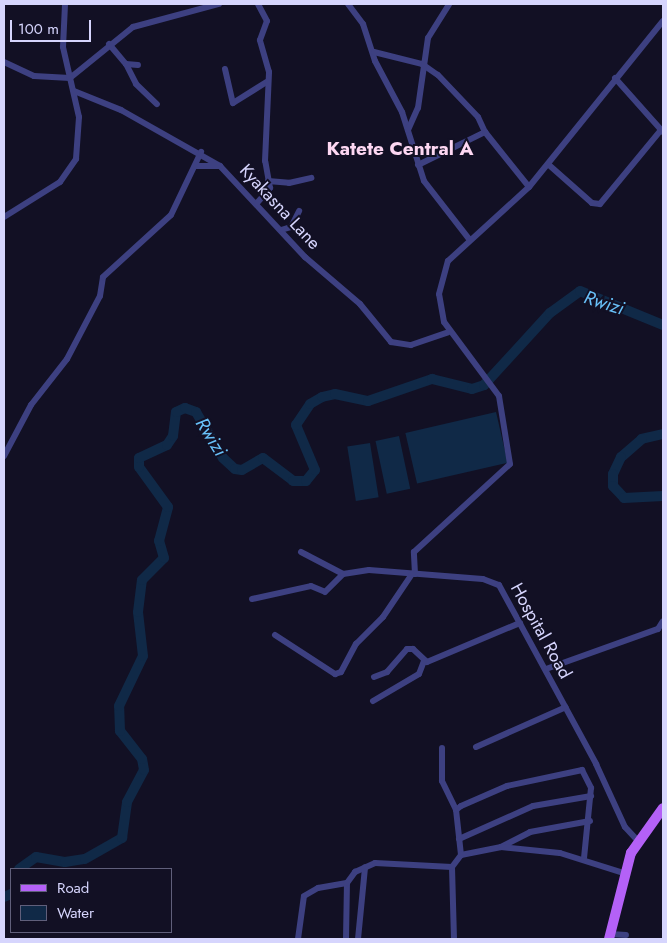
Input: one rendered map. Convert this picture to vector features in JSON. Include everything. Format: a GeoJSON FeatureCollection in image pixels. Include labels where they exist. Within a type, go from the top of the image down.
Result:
{"type":"FeatureCollection","features":[{"type":"Feature","properties":{"kind":"main road"},"geometry":{"type":"LineString","coordinates":[[610,937],[624,873],[637,840],[663,808]]}},
{"type":"Feature","properties":{"kind":"street"},"geometry":{"type":"LineString","coordinates":[[4,217],[69,173],[79,143],[74,91],[63,47],[65,4]]}},
{"type":"Feature","properties":{"kind":"street"},"geometry":{"type":"LineString","coordinates":[[4,62],[34,76],[70,78],[109,44],[133,27],[218,4]]}},
{"type":"Feature","properties":{"kind":"street"},"geometry":{"type":"LineString","coordinates":[[257,204],[270,188],[268,181],[267,82],[260,40],[267,22],[258,4]]}},
{"type":"Feature","properties":{"kind":"street"},"geometry":{"type":"LineString","coordinates":[[348,4],[363,24],[408,130],[418,165],[438,204],[469,240]]}},
{"type":"Feature","properties":{"kind":"street"},"geometry":{"type":"LineString","coordinates":[[408,130],[418,108],[422,64],[428,38],[449,4]]}},
{"type":"Feature","properties":{"kind":"street"},"geometry":{"type":"LineString","coordinates":[[275,635],[339,674],[356,644],[383,617],[414,574],[412,558],[417,548],[508,467],[504,416],[494,389],[448,332],[440,307],[442,281],[448,261],[469,240],[530,187],[615,78],[663,21]]}},
{"type":"Feature","properties":{"kind":"street"},"geometry":{"type":"LineString","coordinates":[[109,44],[126,64],[136,84],[157,104]]}},
{"type":"Feature","properties":{"kind":"street"},"geometry":{"type":"LineString","coordinates":[[374,52],[422,64],[478,117],[485,132],[530,187]]}},
{"type":"Feature","properties":{"kind":"street"},"geometry":{"type":"LineString","coordinates":[[126,64],[138,65]]}},
{"type":"Feature","properties":{"kind":"street"},"geometry":{"type":"LineString","coordinates":[[225,70],[233,103],[267,82]]}},
{"type":"Feature","properties":{"kind":"street"},"geometry":{"type":"LineString","coordinates":[[549,165],[592,203],[600,204],[662,131],[615,78]]}},
{"type":"Feature","properties":{"kind":"street","name":"Kyakasna Lane"},"geometry":{"type":"LineString","coordinates":[[74,91],[201,152],[220,166],[281,230],[360,304],[391,342],[411,345],[448,332]]}},
{"type":"Feature","properties":{"kind":"street"},"geometry":{"type":"LineString","coordinates":[[418,165],[485,132]]}},
{"type":"Feature","properties":{"kind":"street"},"geometry":{"type":"LineString","coordinates":[[4,456],[6,442],[31,405],[67,359],[100,296],[103,277],[171,216],[201,152]]}},
{"type":"Feature","properties":{"kind":"street"},"geometry":{"type":"LineString","coordinates":[[196,166],[220,166]]}},
{"type":"Feature","properties":{"kind":"street"},"geometry":{"type":"LineString","coordinates":[[268,181],[289,183],[311,178]]}},
{"type":"Feature","properties":{"kind":"street"},"geometry":{"type":"LineString","coordinates":[[281,230],[292,227],[299,211]]}},
{"type":"Feature","properties":{"kind":"street"},"geometry":{"type":"LineString","coordinates":[[252,599],[311,586],[325,592],[343,574],[301,552]]}},
{"type":"Feature","properties":{"kind":"street","name":"Hospital Road"},"geometry":{"type":"LineString","coordinates":[[343,574],[369,570],[490,580],[505,592],[566,707],[624,828],[637,840]]}},
{"type":"Feature","properties":{"kind":"street"},"geometry":{"type":"LineString","coordinates":[[546,669],[658,629],[663,621]]}},
{"type":"Feature","properties":{"kind":"street"},"geometry":{"type":"LineString","coordinates":[[373,701],[419,674],[424,661],[520,623]]}},
{"type":"Feature","properties":{"kind":"street"},"geometry":{"type":"LineString","coordinates":[[374,677],[387,672],[407,650],[413,649],[424,661]]}},
{"type":"Feature","properties":{"kind":"street"},"geometry":{"type":"LineString","coordinates":[[476,746],[566,707]]}},
{"type":"Feature","properties":{"kind":"street"},"geometry":{"type":"LineString","coordinates":[[442,748],[442,781],[456,810],[461,855]]}},
{"type":"Feature","properties":{"kind":"street"},"geometry":{"type":"LineString","coordinates":[[456,810],[507,786],[582,770],[591,796],[590,821],[584,858]]}},
{"type":"Feature","properties":{"kind":"street"},"geometry":{"type":"LineString","coordinates":[[459,839],[533,806],[591,796]]}},
{"type":"Feature","properties":{"kind":"street"},"geometry":{"type":"LineString","coordinates":[[454,939],[452,867],[461,855],[502,847],[530,832],[590,821]]}},
{"type":"Feature","properties":{"kind":"street"},"geometry":{"type":"LineString","coordinates":[[502,847],[584,858],[624,873]]}},
{"type":"Feature","properties":{"kind":"street"},"geometry":{"type":"LineString","coordinates":[[298,939],[304,896],[318,888],[347,883],[365,867],[452,867]]}},
{"type":"Feature","properties":{"kind":"street"},"geometry":{"type":"LineString","coordinates":[[358,939],[365,867]]}},
{"type":"Feature","properties":{"kind":"street"},"geometry":{"type":"LineString","coordinates":[[346,939],[347,883]]}},
{"type":"Feature","properties":{"kind":"street"},"geometry":{"type":"LineString","coordinates":[[610,937],[626,935]]}},
{"type":"Feature","properties":{"kind":"water"},"geometry":{"type":"Polygon","coordinates":[[[496,412],[508,463],[417,484],[405,433],[496,412]]]}},
{"type":"Feature","properties":{"kind":"water"},"geometry":{"type":"Polygon","coordinates":[[[399,436],[410,489],[387,494],[376,441],[399,436]]]}},
{"type":"Feature","properties":{"kind":"water"},"geometry":{"type":"Polygon","coordinates":[[[370,443],[379,497],[356,501],[347,447],[370,443]]]}},
{"type":"Feature","properties":{"kind":"waterway","name":"Rwizi"},"geometry":{"type":"LineString","coordinates":[[20,868],[36,857],[65,862],[85,859],[122,838],[127,802],[144,770],[142,759],[120,731],[119,706],[143,656],[138,612],[142,580],[164,558],[159,541],[168,507],[139,467],[139,458],[167,445],[173,436],[176,412],[185,408],[196,412],[223,458],[235,469],[242,470],[263,458],[293,481],[306,481],[315,470],[296,425],[310,404],[322,397],[335,394],[368,401],[432,379],[472,389],[484,385],[550,313],[580,291],[663,325]]}},
{"type":"Feature","properties":{"kind":"waterway","name":"Rwizi"},"geometry":{"type":"LineString","coordinates":[[663,434],[642,439],[621,457],[613,474],[613,486],[624,498],[663,496]]}},
{"type":"Feature","properties":{"kind":"waterway","name":"Rwizi"},"geometry":{"type":"LineString","coordinates":[[4,897],[10,894]]}},
{"type":"Feature","properties":{"kind":"district","name":"Katete Central A"},"geometry":{"type":"Point","coordinates":[400,149]}}]}
